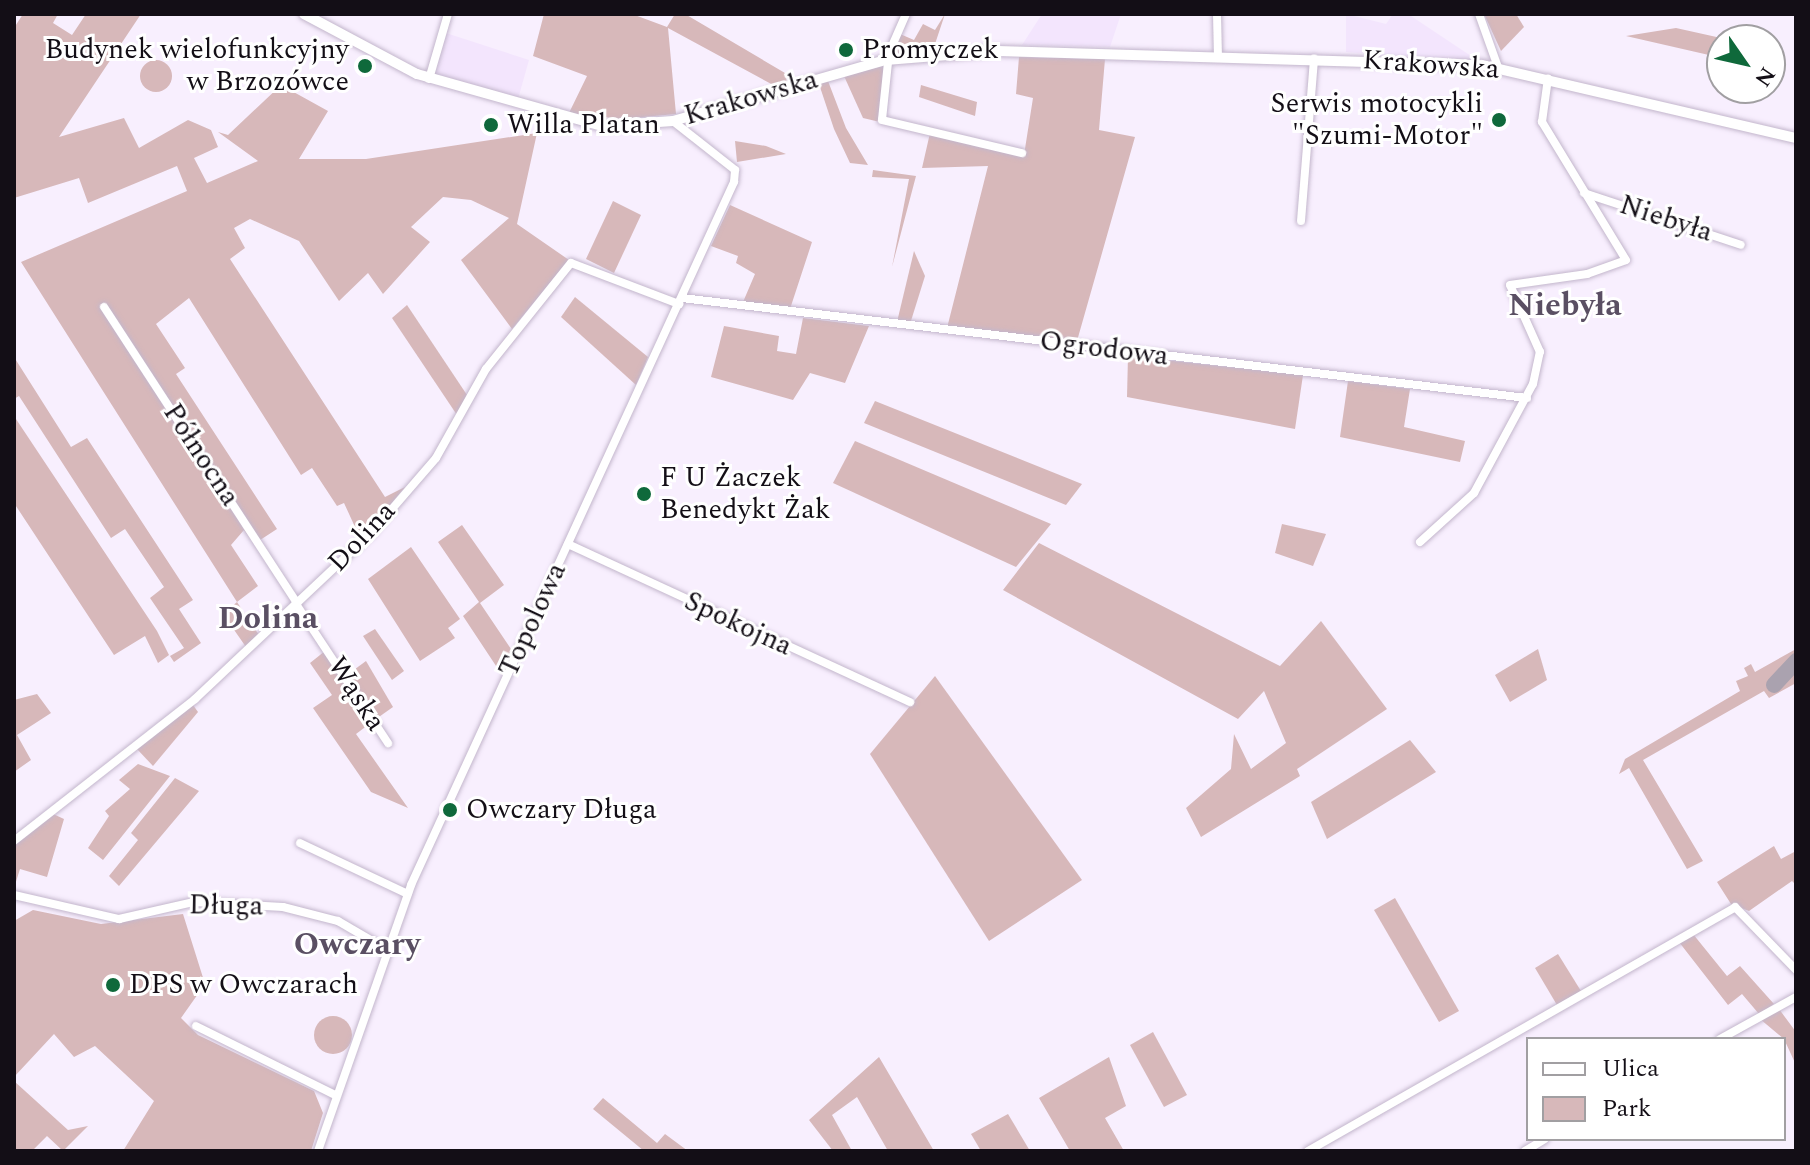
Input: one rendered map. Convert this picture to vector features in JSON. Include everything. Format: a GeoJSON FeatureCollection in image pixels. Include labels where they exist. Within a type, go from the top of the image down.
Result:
{"type":"FeatureCollection","features":[{"type":"Feature","properties":{"kind":"main road","name":"Krakowska"},"geometry":{"type":"LineString","coordinates":[[304,14],[429,79],[591,124],[673,121],[890,60],[986,51],[1498,67],[1796,138]]}},
{"type":"Feature","properties":{"kind":"street"},"geometry":{"type":"LineString","coordinates":[[429,79],[448,14]]}},
{"type":"Feature","properties":{"kind":"street"},"geometry":{"type":"LineString","coordinates":[[906,14],[890,60],[882,120],[1022,153]]}},
{"type":"Feature","properties":{"kind":"street"},"geometry":{"type":"LineString","coordinates":[[1217,14],[1218,57]]}},
{"type":"Feature","properties":{"kind":"street"},"geometry":{"type":"LineString","coordinates":[[1479,14],[1498,67]]}},
{"type":"Feature","properties":{"kind":"street"},"geometry":{"type":"LineString","coordinates":[[1301,221],[1314,59]]}},
{"type":"Feature","properties":{"kind":"street"},"geometry":{"type":"LineString","coordinates":[[1420,542],[1474,493],[1527,398],[1540,352],[1509,287],[1514,281],[1610,270],[1626,260],[1541,119],[1548,78]]}},
{"type":"Feature","properties":{"kind":"street","name":"Topolowa"},"geometry":{"type":"LineString","coordinates":[[318,1151],[386,949],[408,894],[737,175],[673,121]]}},
{"type":"Feature","properties":{"kind":"street","name":"Niebyła"},"geometry":{"type":"LineString","coordinates":[[1587,193],[1741,245]]}},
{"type":"Feature","properties":{"kind":"street","name":"Dolina"},"geometry":{"type":"LineString","coordinates":[[14,841],[186,706],[297,604],[436,458],[486,369],[571,263],[680,301]]}},
{"type":"Feature","properties":{"kind":"street","name":"Ogrodowa"},"geometry":{"type":"LineString","coordinates":[[680,301],[1527,398]]}},
{"type":"Feature","properties":{"kind":"street","name":"Północna"},"geometry":{"type":"LineString","coordinates":[[104,307],[297,604]]}},
{"type":"Feature","properties":{"kind":"street","name":"Spokojna"},"geometry":{"type":"LineString","coordinates":[[568,544],[910,702]]}},
{"type":"Feature","properties":{"kind":"street","name":"Wąska"},"geometry":{"type":"LineString","coordinates":[[297,604],[388,743]]}},
{"type":"Feature","properties":{"kind":"street"},"geometry":{"type":"LineString","coordinates":[[300,843],[408,894]]}},
{"type":"Feature","properties":{"kind":"street","name":"Długa"},"geometry":{"type":"LineString","coordinates":[[14,895],[108,919],[194,902],[283,907],[338,921],[386,949]]}},
{"type":"Feature","properties":{"kind":"street"},"geometry":{"type":"LineString","coordinates":[[1308,1151],[1735,907],[1796,970]]}},
{"type":"Feature","properties":{"kind":"street"},"geometry":{"type":"LineString","coordinates":[[1724,1037],[1796,997]]}},
{"type":"Feature","properties":{"kind":"street"},"geometry":{"type":"LineString","coordinates":[[196,1026],[335,1095]]}},
{"type":"Feature","properties":{"kind":"shaded area"},"geometry":{"type":"Polygon","coordinates":[[[1042,14],[1121,14],[1110,47],[1022,45],[1042,14]]]}},
{"type":"Feature","properties":{"kind":"shaded area"},"geometry":{"type":"Polygon","coordinates":[[[1346,14],[1386,24],[1393,14],[1408,14],[1477,60],[1346,52],[1346,14]]]}},
{"type":"Feature","properties":{"kind":"shaded area"},"geometry":{"type":"Polygon","coordinates":[[[446,33],[529,60],[518,99],[435,75],[446,33]]]}},
{"type":"Feature","properties":{"kind":"green space"},"geometry":{"type":"Polygon","coordinates":[[[23,14],[58,14],[53,23],[72,35],[86,14],[141,14],[59,137],[124,118],[139,148],[188,120],[211,130],[218,147],[194,158],[207,183],[258,161],[218,132],[228,135],[281,85],[328,111],[299,159],[366,159],[537,133],[517,224],[569,260],[512,329],[461,260],[509,218],[471,200],[443,197],[411,227],[430,242],[383,294],[368,273],[339,301],[299,241],[250,219],[234,228],[245,248],[230,259],[385,497],[405,487],[361,540],[344,503],[337,506],[312,468],[301,475],[189,298],[156,324],[185,368],[176,374],[277,529],[254,544],[244,530],[231,545],[258,586],[237,602],[21,262],[187,191],[177,166],[88,203],[79,178],[14,198],[14,28],[23,14]]]}},
{"type":"Feature","properties":{"kind":"green space"},"geometry":{"type":"Polygon","coordinates":[[[544,14],[632,14],[667,27],[675,14],[685,14],[785,73],[787,82],[775,86],[668,28],[676,114],[621,119],[569,113],[587,76],[533,56],[544,14]]]}},
{"type":"Feature","properties":{"kind":"green space"},"geometry":{"type":"Polygon","coordinates":[[[945,14],[933,50],[891,55],[900,34],[914,40],[923,24],[935,30],[945,14]]]}},
{"type":"Feature","properties":{"kind":"green space"},"geometry":{"type":"Polygon","coordinates":[[[1484,14],[1516,14],[1524,27],[1501,51],[1484,14]]]}},
{"type":"Feature","properties":{"kind":"green space"},"geometry":{"type":"Polygon","coordinates":[[[1676,28],[1706,35],[1706,54],[1626,36],[1676,28]]]}},
{"type":"Feature","properties":{"kind":"green space"},"geometry":{"type":"Polygon","coordinates":[[[1019,57],[1105,59],[1099,130],[1135,137],[1077,341],[947,328],[988,166],[922,168],[930,133],[1024,155],[1033,98],[1016,94],[1019,57]]]}},
{"type":"Feature","properties":{"kind":"green space"},"geometry":{"type":"Polygon","coordinates":[[[156,60],[168,64],[172,76],[168,88],[156,92],[144,88],[140,76],[144,64],[156,60]]]}},
{"type":"Feature","properties":{"kind":"green space"},"geometry":{"type":"Polygon","coordinates":[[[885,65],[880,122],[863,118],[844,76],[885,65]]]}},
{"type":"Feature","properties":{"kind":"green space"},"geometry":{"type":"Polygon","coordinates":[[[828,81],[846,128],[868,165],[850,163],[834,129],[819,84],[828,81]]]}},
{"type":"Feature","properties":{"kind":"green space"},"geometry":{"type":"Polygon","coordinates":[[[921,85],[977,102],[975,116],[919,97],[921,85]]]}},
{"type":"Feature","properties":{"kind":"green space"},"geometry":{"type":"Polygon","coordinates":[[[735,141],[766,146],[786,154],[737,162],[735,141]]]}},
{"type":"Feature","properties":{"kind":"green space"},"geometry":{"type":"Polygon","coordinates":[[[873,170],[916,176],[892,267],[909,179],[872,177],[873,170]]]}},
{"type":"Feature","properties":{"kind":"green space"},"geometry":{"type":"Polygon","coordinates":[[[613,201],[641,215],[614,273],[586,259],[613,201]]]}},
{"type":"Feature","properties":{"kind":"green space"},"geometry":{"type":"Polygon","coordinates":[[[730,205],[812,242],[790,309],[743,302],[755,274],[736,263],[738,256],[711,246],[730,205]]]}},
{"type":"Feature","properties":{"kind":"green space"},"geometry":{"type":"Polygon","coordinates":[[[914,251],[925,276],[910,324],[897,322],[914,251]]]}},
{"type":"Feature","properties":{"kind":"green space"},"geometry":{"type":"Polygon","coordinates":[[[575,297],[648,357],[636,385],[561,317],[575,297]]]}},
{"type":"Feature","properties":{"kind":"green space"},"geometry":{"type":"Polygon","coordinates":[[[407,305],[467,395],[459,418],[392,318],[407,305]]]}},
{"type":"Feature","properties":{"kind":"green space"},"geometry":{"type":"Polygon","coordinates":[[[803,318],[869,326],[845,383],[810,373],[793,400],[711,377],[724,326],[779,336],[777,351],[796,354],[803,318]]]}},
{"type":"Feature","properties":{"kind":"green space"},"geometry":{"type":"Polygon","coordinates":[[[1128,356],[1303,375],[1295,429],[1127,397],[1128,356]]]}},
{"type":"Feature","properties":{"kind":"green space"},"geometry":{"type":"Polygon","coordinates":[[[14,357],[71,447],[87,438],[193,600],[179,609],[201,643],[174,662],[170,656],[184,648],[150,598],[164,587],[125,529],[111,538],[19,396],[14,399],[14,357]]]}},
{"type":"Feature","properties":{"kind":"green space"},"geometry":{"type":"Polygon","coordinates":[[[1348,381],[1410,389],[1404,427],[1465,441],[1460,462],[1340,437],[1348,381]]]}},
{"type":"Feature","properties":{"kind":"green space"},"geometry":{"type":"Polygon","coordinates":[[[875,401],[1082,484],[1066,505],[864,423],[875,401]]]}},
{"type":"Feature","properties":{"kind":"green space"},"geometry":{"type":"Polygon","coordinates":[[[14,416],[157,631],[169,655],[158,663],[145,636],[114,655],[14,503],[14,416]]]}},
{"type":"Feature","properties":{"kind":"green space"},"geometry":{"type":"Polygon","coordinates":[[[855,441],[1051,524],[1016,567],[833,483],[855,441]]]}},
{"type":"Feature","properties":{"kind":"green space"},"geometry":{"type":"Polygon","coordinates":[[[1282,524],[1326,534],[1313,566],[1275,553],[1282,524]]]}},
{"type":"Feature","properties":{"kind":"green space"},"geometry":{"type":"Polygon","coordinates":[[[462,525],[504,585],[480,603],[513,652],[502,675],[463,616],[479,602],[438,542],[462,525]]]}},
{"type":"Feature","properties":{"kind":"green space"},"geometry":{"type":"Polygon","coordinates":[[[1039,543],[1280,666],[1321,621],[1387,709],[1297,769],[1300,776],[1201,837],[1186,808],[1231,769],[1234,734],[1251,769],[1286,743],[1264,691],[1238,719],[1003,590],[1039,543]]]}},
{"type":"Feature","properties":{"kind":"green space"},"geometry":{"type":"Polygon","coordinates":[[[411,547],[460,619],[448,628],[455,638],[420,661],[368,579],[411,547]]]}},
{"type":"Feature","properties":{"kind":"green space"},"geometry":{"type":"Polygon","coordinates":[[[237,602],[259,635],[246,647],[223,614],[237,602]]]}},
{"type":"Feature","properties":{"kind":"green space"},"geometry":{"type":"Polygon","coordinates":[[[375,629],[404,671],[392,680],[363,636],[375,629]]]}},
{"type":"Feature","properties":{"kind":"green space"},"geometry":{"type":"Polygon","coordinates":[[[1538,649],[1547,680],[1510,702],[1495,675],[1538,649]]]}},
{"type":"Feature","properties":{"kind":"green space"},"geometry":{"type":"Polygon","coordinates":[[[1796,649],[1796,683],[1769,698],[1764,691],[1643,760],[1703,861],[1687,869],[1629,768],[1619,774],[1625,759],[1740,691],[1736,681],[1748,676],[1744,668],[1751,664],[1755,672],[1796,649]]]}},
{"type":"Feature","properties":{"kind":"green space"},"geometry":{"type":"Polygon","coordinates":[[[325,651],[372,722],[356,734],[408,808],[371,792],[313,708],[332,695],[310,663],[325,651]]]}},
{"type":"Feature","properties":{"kind":"green space"},"geometry":{"type":"Polygon","coordinates":[[[366,661],[393,707],[376,719],[347,675],[366,661]]]}},
{"type":"Feature","properties":{"kind":"green space"},"geometry":{"type":"Polygon","coordinates":[[[935,676],[1082,880],[989,941],[870,754],[935,676]]]}},
{"type":"Feature","properties":{"kind":"green space"},"geometry":{"type":"Polygon","coordinates":[[[37,694],[51,713],[17,735],[31,760],[14,772],[14,700],[37,694]]]}},
{"type":"Feature","properties":{"kind":"green space"},"geometry":{"type":"Polygon","coordinates":[[[193,705],[198,712],[153,766],[137,749],[193,705]]]}},
{"type":"Feature","properties":{"kind":"green space"},"geometry":{"type":"Polygon","coordinates":[[[1410,740],[1436,772],[1327,839],[1311,802],[1410,740]]]}},
{"type":"Feature","properties":{"kind":"green space"},"geometry":{"type":"Polygon","coordinates":[[[138,764],[170,776],[103,860],[88,848],[109,816],[105,811],[130,789],[119,780],[138,764]]]}},
{"type":"Feature","properties":{"kind":"green space"},"geometry":{"type":"Polygon","coordinates":[[[175,778],[199,791],[119,886],[109,876],[138,840],[131,833],[175,778]]]}},
{"type":"Feature","properties":{"kind":"green space"},"geometry":{"type":"Polygon","coordinates":[[[51,813],[64,819],[47,877],[20,869],[14,888],[14,846],[51,813]]]}},
{"type":"Feature","properties":{"kind":"green space"},"geometry":{"type":"Polygon","coordinates":[[[1774,846],[1781,859],[1796,851],[1796,885],[1792,881],[1749,911],[1731,904],[1717,882],[1774,846]]]}},
{"type":"Feature","properties":{"kind":"green space"},"geometry":{"type":"Polygon","coordinates":[[[1395,898],[1459,1011],[1439,1022],[1374,910],[1395,898]]]}},
{"type":"Feature","properties":{"kind":"green space"},"geometry":{"type":"Polygon","coordinates":[[[33,910],[101,924],[183,914],[205,984],[181,1018],[198,1035],[314,1091],[323,1113],[311,1151],[123,1151],[154,1101],[95,1046],[74,1057],[54,1034],[14,1077],[14,921],[33,910]]]}},
{"type":"Feature","properties":{"kind":"green space"},"geometry":{"type":"Polygon","coordinates":[[[1693,934],[1727,976],[1740,966],[1774,1004],[1759,1014],[1742,994],[1728,1005],[1679,942],[1693,934]]]}},
{"type":"Feature","properties":{"kind":"green space"},"geometry":{"type":"Polygon","coordinates":[[[1558,954],[1581,991],[1557,1005],[1535,968],[1558,954]]]}},
{"type":"Feature","properties":{"kind":"green space"},"geometry":{"type":"Polygon","coordinates":[[[1779,1009],[1796,1032],[1796,1065],[1786,1037],[1782,1037],[1760,1019],[1779,1009]]]}},
{"type":"Feature","properties":{"kind":"green space"},"geometry":{"type":"Polygon","coordinates":[[[333,1016],[346,1022],[352,1035],[346,1048],[333,1054],[320,1048],[314,1035],[320,1022],[333,1016]]]}},
{"type":"Feature","properties":{"kind":"green space"},"geometry":{"type":"Polygon","coordinates":[[[1153,1032],[1187,1095],[1164,1107],[1130,1045],[1153,1032]]]}},
{"type":"Feature","properties":{"kind":"green space"},"geometry":{"type":"Polygon","coordinates":[[[879,1057],[934,1151],[888,1151],[857,1097],[832,1115],[852,1151],[833,1151],[809,1120],[879,1057]]]}},
{"type":"Feature","properties":{"kind":"green space"},"geometry":{"type":"Polygon","coordinates":[[[1109,1057],[1126,1106],[1105,1118],[1124,1151],[1070,1151],[1039,1098],[1109,1057]]]}},
{"type":"Feature","properties":{"kind":"green space"},"geometry":{"type":"Polygon","coordinates":[[[14,1081],[68,1130],[88,1126],[63,1151],[47,1136],[32,1151],[14,1151],[14,1081]]]}},
{"type":"Feature","properties":{"kind":"green space"},"geometry":{"type":"Polygon","coordinates":[[[603,1098],[657,1143],[665,1134],[688,1151],[644,1151],[593,1109],[603,1098]]]}},
{"type":"Feature","properties":{"kind":"green space"},"geometry":{"type":"Polygon","coordinates":[[[1008,1114],[1030,1151],[981,1151],[971,1134],[1008,1114]]]}},
{"type":"Feature","properties":{"kind":"taxiway"},"geometry":{"type":"LineString","coordinates":[[1774,685],[1796,661]]}},
{"type":"Feature","properties":{"kind":"place","name":"Promyczek"},"geometry":{"type":"Point","coordinates":[846,50]}},
{"type":"Feature","properties":{"kind":"place","name":"Budynek wielofunkcyjny w Brzozówce"},"geometry":{"type":"Point","coordinates":[365,66]}},
{"type":"Feature","properties":{"kind":"place","name":"Serwis motocykli \"Szumi-Motor\""},"geometry":{"type":"Point","coordinates":[1499,120]}},
{"type":"Feature","properties":{"kind":"place","name":"Willa Platan"},"geometry":{"type":"Point","coordinates":[491,125]}},
{"type":"Feature","properties":{"kind":"place","name":"F U Żaczek Benedykt Żak"},"geometry":{"type":"Point","coordinates":[644,494]}},
{"type":"Feature","properties":{"kind":"place","name":"Owczary Długa"},"geometry":{"type":"Point","coordinates":[450,810]}},
{"type":"Feature","properties":{"kind":"place","name":"DPS w Owczarach"},"geometry":{"type":"Point","coordinates":[113,985]}},
{"type":"Feature","properties":{"kind":"district","name":"Niebyła"},"geometry":{"type":"Point","coordinates":[1565,306]}},
{"type":"Feature","properties":{"kind":"district","name":"Dolina"},"geometry":{"type":"Point","coordinates":[268,619]}},
{"type":"Feature","properties":{"kind":"district","name":"Owczary"},"geometry":{"type":"Point","coordinates":[357,945]}}]}
